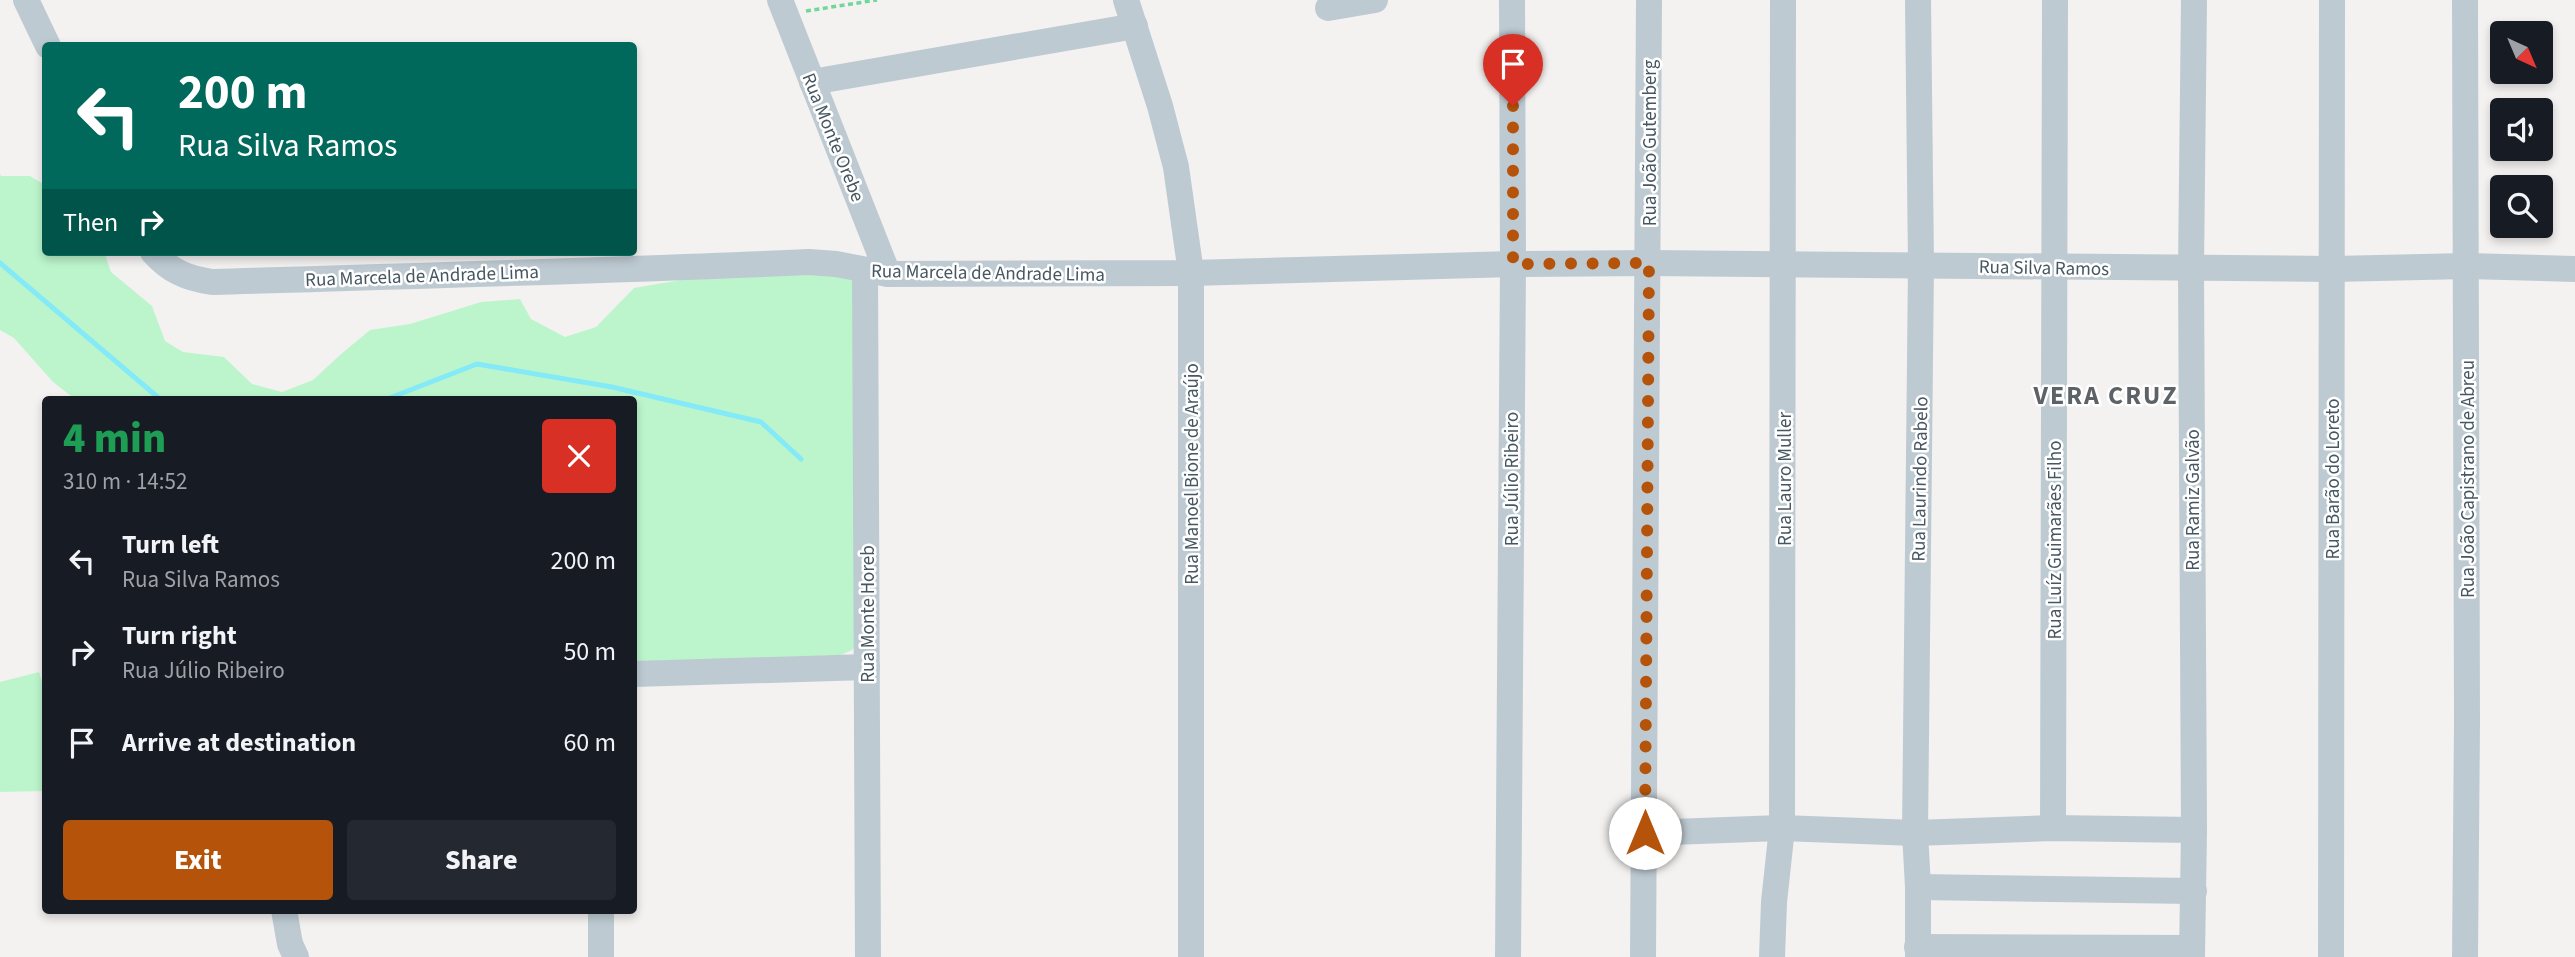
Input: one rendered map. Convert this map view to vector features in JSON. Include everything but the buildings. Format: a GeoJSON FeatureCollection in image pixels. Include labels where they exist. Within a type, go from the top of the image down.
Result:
{"type":"FeatureCollection","features":[{"type":"Feature","properties":{"kind":"street"},"geometry":{"type":"LineString","coordinates":[[26,0],[45,42]]}},
{"type":"Feature","properties":{"kind":"street","name":"Rua Manoel Bione de Araújo"},"geometry":{"type":"LineString","coordinates":[[1126,0],[1160,106],[1175,167],[1191,273],[1191,957]]}},
{"type":"Feature","properties":{"kind":"street"},"geometry":{"type":"LineString","coordinates":[[1328,8],[1375,0]]}},
{"type":"Feature","properties":{"kind":"street","name":"Rua Júlio Ribeiro"},"geometry":{"type":"LineString","coordinates":[[1508,957],[1513,264],[1512,0]]}},
{"type":"Feature","properties":{"kind":"street","name":"Rua João Gutemberg"},"geometry":{"type":"LineString","coordinates":[[1643,957],[1650,0]]}},
{"type":"Feature","properties":{"kind":"street","name":"Rua Lauro Muller"},"geometry":{"type":"LineString","coordinates":[[1772,957],[1774,902],[1783,828],[1783,0]]}},
{"type":"Feature","properties":{"kind":"street","name":"Rua Laurindo Rabelo"},"geometry":{"type":"LineString","coordinates":[[1917,952],[1915,833],[1921,265],[1918,0]]}},
{"type":"Feature","properties":{"kind":"street","name":"Rua Luíz Guimarães Filho"},"geometry":{"type":"LineString","coordinates":[[2053,828],[2055,0]]}},
{"type":"Feature","properties":{"kind":"street","name":"Rua Ramiz Galvão"},"geometry":{"type":"LineString","coordinates":[[2192,953],[2194,830],[2190,268],[2194,0]]}},
{"type":"Feature","properties":{"kind":"street","name":"Rua Barão do Loreto"},"geometry":{"type":"LineString","coordinates":[[2331,957],[2332,0]]}},
{"type":"Feature","properties":{"kind":"street","name":"Rua João Capistrano de Abreu"},"geometry":{"type":"LineString","coordinates":[[2465,0],[2465,957]]}},
{"type":"Feature","properties":{"kind":"street","name":"Rua Monte Orebe"},"geometry":{"type":"LineString","coordinates":[[782,7],[812,82],[877,272]]}},
{"type":"Feature","properties":{"kind":"street"},"geometry":{"type":"LineString","coordinates":[[812,82],[1135,26]]}},
{"type":"Feature","properties":{"kind":"street","name":"Rua Marcela de Andrade Lima"},"geometry":{"type":"LineString","coordinates":[[157,256],[177,273],[191,279],[212,282],[808,262],[877,272],[1191,273],[1513,264]]}},
{"type":"Feature","properties":{"kind":"street","name":"Rua Silva Ramos"},"geometry":{"type":"LineString","coordinates":[[1513,264],[2333,269],[2467,266],[2575,269]]}},
{"type":"Feature","properties":{"kind":"street","name":"Rua Monte Horeb"},"geometry":{"type":"LineString","coordinates":[[868,957],[867,667],[877,272]]}},
{"type":"Feature","properties":{"kind":"street"},"geometry":{"type":"LineString","coordinates":[[637,674],[867,667]]}},
{"type":"Feature","properties":{"kind":"street"},"geometry":{"type":"LineString","coordinates":[[1645,833],[1783,828],[1915,833],[2053,828],[2194,830]]}},
{"type":"Feature","properties":{"kind":"street"},"geometry":{"type":"LineString","coordinates":[[1918,887],[2194,891]]}},
{"type":"Feature","properties":{"kind":"street"},"geometry":{"type":"LineString","coordinates":[[284,914],[289,953]]}},
{"type":"Feature","properties":{"kind":"street"},"geometry":{"type":"LineString","coordinates":[[601,914],[601,957]]}},
{"type":"Feature","properties":{"kind":"street"},"geometry":{"type":"LineString","coordinates":[[1917,952],[2192,953]]}},
{"type":"Feature","properties":{"kind":"path"},"geometry":{"type":"LineString","coordinates":[[782,7],[877,0]]}},
{"type":"Feature","properties":{"kind":"green space"},"geometry":{"type":"Polygon","coordinates":[[[0,174],[30,176],[42,183],[42,256],[105,256],[111,272],[152,306],[165,341],[183,352],[224,357],[252,384],[282,392],[313,380],[370,330],[410,324],[481,302],[520,299],[531,319],[565,337],[596,327],[634,288],[698,277],[823,272],[853,277],[859,641],[852,650],[841,655],[637,663],[637,396],[71,396],[53,382],[14,338],[0,330],[0,174]]]}},
{"type":"Feature","properties":{"kind":"green space"},"geometry":{"type":"Polygon","coordinates":[[[39,672],[42,682],[42,791],[0,792],[0,682],[39,672]]]}},
{"type":"Feature","properties":{"kind":"waterway"},"geometry":{"type":"LineString","coordinates":[[0,263],[156,396]]}},
{"type":"Feature","properties":{"kind":"waterway"},"geometry":{"type":"LineString","coordinates":[[395,396],[477,364],[612,387],[761,422],[801,459]]}},
{"type":"Feature","properties":{"kind":"district","name":"VERA CRUZ"},"geometry":{"type":"Point","coordinates":[2106,395]}},
{"type":"Feature","properties":{"kind":"route"},"geometry":{"type":"LineString","coordinates":[[1513,106],[1513,264],[1649,263],[1645,833]]}}]}
